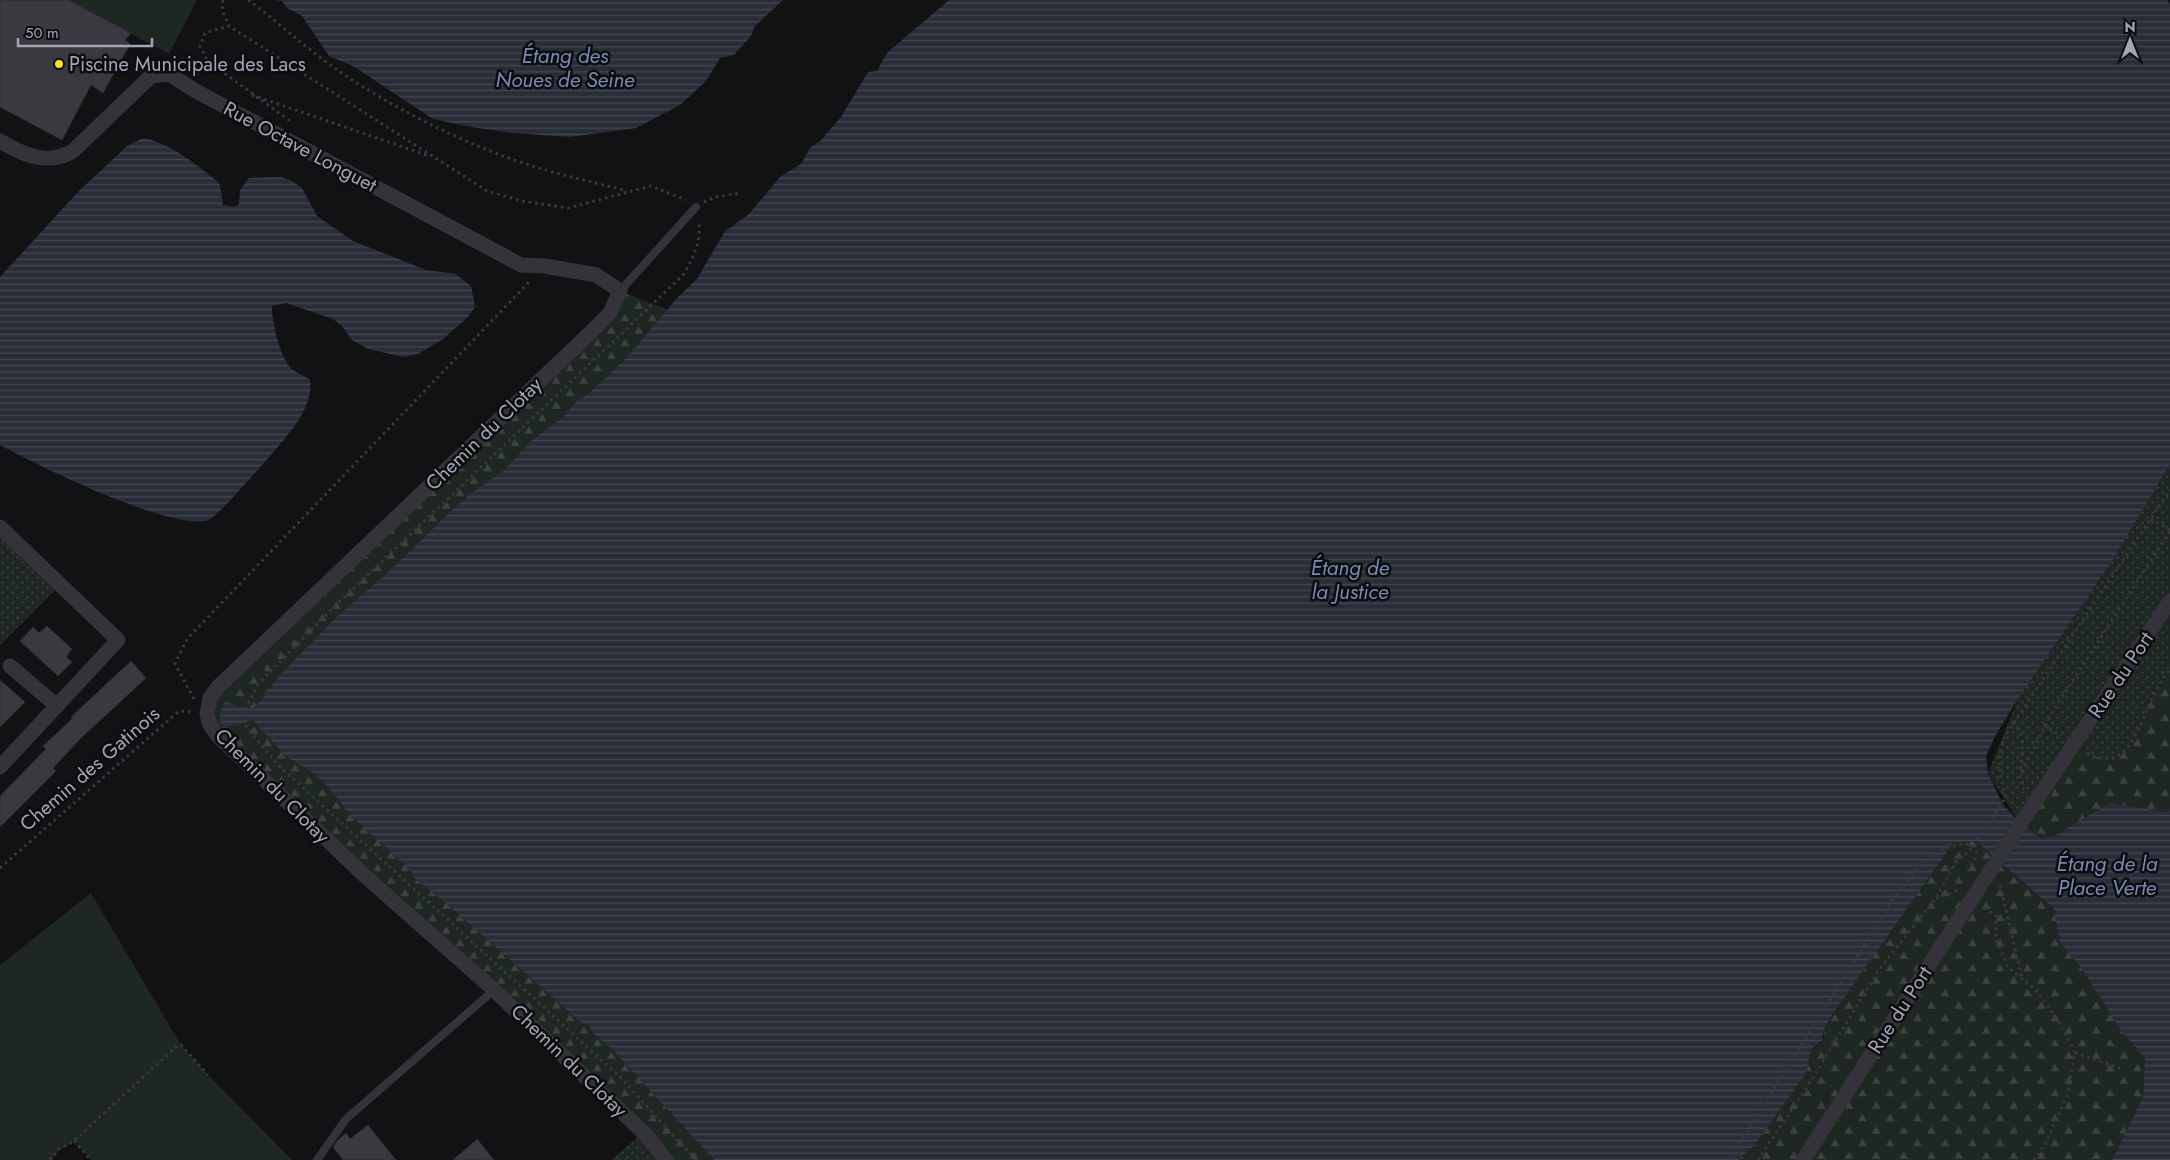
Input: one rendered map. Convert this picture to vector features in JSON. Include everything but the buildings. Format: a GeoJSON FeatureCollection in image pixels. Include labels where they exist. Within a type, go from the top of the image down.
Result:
{"type":"FeatureCollection","features":[{"type":"Feature","properties":{"kind":"street","name":"Rue Octave Longuet"},"geometry":{"type":"LineString","coordinates":[[0,141],[39,159],[61,158],[73,151],[151,76],[169,74],[194,90],[521,265],[544,266],[596,275],[620,291]]}},
{"type":"Feature","properties":{"kind":"street","name":"Chemin du Clotay"},"geometry":{"type":"LineString","coordinates":[[620,291],[610,313],[603,320],[218,688],[210,698],[208,713],[209,723],[216,735],[365,876],[494,990],[647,1136],[666,1160]]}},
{"type":"Feature","properties":{"kind":"street"},"geometry":{"type":"LineString","coordinates":[[0,527],[118,640],[0,767]]}},
{"type":"Feature","properties":{"kind":"street","name":"Rue du Port"},"geometry":{"type":"LineString","coordinates":[[1803,1160],[2021,823],[2170,601]]}},
{"type":"Feature","properties":{"kind":"street"},"geometry":{"type":"LineString","coordinates":[[10,666],[57,706]]}},
{"type":"Feature","properties":{"kind":"lane"},"geometry":{"type":"LineString","coordinates":[[620,291],[696,207]]}},
{"type":"Feature","properties":{"kind":"lane"},"geometry":{"type":"LineString","coordinates":[[317,1160],[346,1119],[494,990]]}},
{"type":"Feature","properties":{"kind":"path"},"geometry":{"type":"LineString","coordinates":[[223,0],[222,10],[229,26],[487,191],[522,201],[568,208],[651,186],[673,194],[696,207]]}},
{"type":"Feature","properties":{"kind":"path"},"geometry":{"type":"LineString","coordinates":[[248,0],[331,65],[368,90],[426,121],[496,152],[539,168],[628,191]]}},
{"type":"Feature","properties":{"kind":"path"},"geometry":{"type":"LineString","coordinates":[[229,26],[205,33],[200,46],[208,62],[293,123]]}},
{"type":"Feature","properties":{"kind":"path"},"geometry":{"type":"LineString","coordinates":[[191,80],[208,62]]}},
{"type":"Feature","properties":{"kind":"path"},"geometry":{"type":"LineString","coordinates":[[252,95],[436,158]]}},
{"type":"Feature","properties":{"kind":"path"},"geometry":{"type":"LineString","coordinates":[[696,207],[715,197],[741,193]]}},
{"type":"Feature","properties":{"kind":"path"},"geometry":{"type":"LineString","coordinates":[[696,207],[700,234],[696,252],[683,275],[336,605],[258,684],[247,706],[244,724],[277,764],[620,1076],[696,1160]]}},
{"type":"Feature","properties":{"kind":"path"},"geometry":{"type":"LineString","coordinates":[[208,713],[192,697],[175,664],[187,638],[544,266]]}},
{"type":"Feature","properties":{"kind":"path"},"geometry":{"type":"LineString","coordinates":[[1758,1160],[1814,1076],[1878,971],[1936,898],[1958,858],[1968,853],[2006,797],[1999,769],[1999,753],[2013,723],[2170,490]]}},
{"type":"Feature","properties":{"kind":"path"},"geometry":{"type":"LineString","coordinates":[[2020,775],[2053,711],[2170,531],[2151,519]]}},
{"type":"Feature","properties":{"kind":"path"},"geometry":{"type":"LineString","coordinates":[[2074,745],[2100,760],[2114,759],[2126,750],[2136,736],[2150,701],[2163,677],[2170,670]]}},
{"type":"Feature","properties":{"kind":"path","name":"Chemin des Gatinois"},"geometry":{"type":"LineString","coordinates":[[0,868],[179,711],[208,713]]}},
{"type":"Feature","properties":{"kind":"path"},"geometry":{"type":"LineString","coordinates":[[2013,723],[2019,728],[2021,735],[2020,775],[2030,810]]}},
{"type":"Feature","properties":{"kind":"path"},"geometry":{"type":"LineString","coordinates":[[1968,872],[1977,854],[1974,844]]}},
{"type":"Feature","properties":{"kind":"path"},"geometry":{"type":"LineString","coordinates":[[1729,1160],[1894,898],[1923,863],[1942,848],[1974,844]]}},
{"type":"Feature","properties":{"kind":"path"},"geometry":{"type":"LineString","coordinates":[[1997,860],[2001,870],[1999,881],[2022,978]]}},
{"type":"Feature","properties":{"kind":"path"},"geometry":{"type":"LineString","coordinates":[[1936,898],[1959,890],[1964,881]]}},
{"type":"Feature","properties":{"kind":"path"},"geometry":{"type":"LineString","coordinates":[[1972,899],[1996,916],[1996,940],[2008,967],[2036,990],[2056,1017],[2075,1053],[2067,1096],[2045,1144],[2034,1160]]}},
{"type":"Feature","properties":{"kind":"path"},"geometry":{"type":"LineString","coordinates":[[50,1160],[59,1150],[74,1141],[178,1045],[181,1044],[208,1075]]}},
{"type":"Feature","properties":{"kind":"path"},"geometry":{"type":"LineString","coordinates":[[2075,1053],[2123,1068]]}},
{"type":"Feature","properties":{"kind":"path"},"geometry":{"type":"LineString","coordinates":[[74,1141],[91,1160]]}},
{"type":"Feature","properties":{"kind":"green space","name":"Piscine Municipale des Lacs"},"geometry":{"type":"Polygon","coordinates":[[[68,0],[197,0],[169,54],[68,0]]]}},
{"type":"Feature","properties":{"kind":"green space"},"geometry":{"type":"Polygon","coordinates":[[[620,291],[668,310],[628,356],[587,395],[577,401],[564,416],[532,440],[503,471],[471,493],[454,508],[385,575],[333,620],[279,676],[252,711],[223,729],[253,720],[285,756],[313,773],[330,789],[348,813],[411,871],[414,878],[442,900],[583,1024],[590,1026],[592,1031],[611,1048],[714,1160],[666,1160],[217,735],[210,698],[589,334],[620,291]]]}},
{"type":"Feature","properties":{"kind":"green space"},"geometry":{"type":"Polygon","coordinates":[[[2170,464],[2170,670],[2163,677],[2150,701],[2136,736],[2115,759],[2100,760],[2018,821],[1988,773],[2018,699],[2111,563],[2170,464]]]}},
{"type":"Feature","properties":{"kind":"green space"},"geometry":{"type":"Polygon","coordinates":[[[0,527],[60,585],[0,645],[0,527]]]}},
{"type":"Feature","properties":{"kind":"green space"},"geometry":{"type":"Polygon","coordinates":[[[2170,670],[2170,809],[2168,812],[2110,803],[2054,836],[2040,838],[2021,823],[2074,745],[2100,760],[2115,759],[2136,736],[2150,701],[2163,677],[2170,670]]]}},
{"type":"Feature","properties":{"kind":"green space"},"geometry":{"type":"Polygon","coordinates":[[[1976,841],[2054,909],[2060,943],[2079,965],[2121,1030],[2145,1059],[2143,1097],[2112,1160],[1738,1160],[1754,1146],[1805,1075],[1811,1052],[1824,1037],[1824,1030],[1832,1015],[1954,842],[1976,841]]]}},
{"type":"Feature","properties":{"kind":"green space"},"geometry":{"type":"Polygon","coordinates":[[[91,893],[181,1045],[292,1160],[91,1160],[74,1141],[59,1150],[51,1160],[0,1160],[0,965],[91,893]]]}},
{"type":"Feature","properties":{"kind":"green space"},"geometry":{"type":"Polygon","coordinates":[[[643,1133],[665,1160],[611,1160],[643,1133]]]}},
{"type":"Feature","properties":{"kind":"water","name":"Étang des Noues de Seine"},"geometry":{"type":"Polygon","coordinates":[[[273,0],[783,0],[755,26],[751,36],[734,55],[720,58],[706,81],[680,105],[636,128],[570,137],[514,133],[433,119],[353,66],[329,56],[302,16],[287,8],[282,1],[273,0]]]}},
{"type":"Feature","properties":{"kind":"water","name":"Étang de la Justice"},"geometry":{"type":"Polygon","coordinates":[[[949,0],[2167,0],[2170,4],[2170,464],[2111,563],[2018,699],[1994,738],[1986,756],[1988,773],[2002,803],[2018,821],[2040,838],[2054,836],[2110,803],[2168,812],[2170,809],[2170,1160],[2112,1160],[2143,1097],[2145,1059],[2121,1030],[2079,965],[2060,943],[2054,909],[1976,841],[1954,842],[1832,1015],[1824,1030],[1822,1040],[1811,1052],[1805,1075],[1754,1146],[1738,1160],[714,1160],[611,1048],[591,1031],[590,1026],[583,1024],[442,900],[414,878],[411,871],[348,813],[330,789],[313,773],[285,756],[253,720],[223,729],[220,715],[225,702],[253,710],[279,676],[333,620],[385,575],[454,508],[471,493],[503,471],[532,440],[564,416],[577,401],[587,395],[628,356],[678,297],[697,279],[725,231],[748,215],[781,176],[801,164],[810,148],[820,141],[841,117],[868,72],[877,71],[887,53],[949,0]]]}},
{"type":"Feature","properties":{"kind":"water"},"geometry":{"type":"Polygon","coordinates":[[[143,138],[173,149],[216,180],[220,185],[223,205],[235,207],[239,204],[240,190],[249,178],[281,177],[292,181],[302,188],[317,216],[353,241],[426,270],[456,274],[471,286],[475,307],[468,317],[443,339],[418,354],[403,357],[368,349],[352,340],[342,326],[333,319],[286,303],[272,306],[275,330],[284,358],[292,369],[310,380],[308,401],[304,411],[285,439],[214,517],[209,520],[191,521],[136,507],[73,481],[0,445],[0,277],[78,192],[127,146],[143,138]]]}},
{"type":"Feature","properties":{"kind":"place","name":"Piscine Municipale des Lacs"},"geometry":{"type":"Point","coordinates":[59,64]}},
{"type":"Feature","properties":{"kind":"water label","name":"Étang de la Place Verte"},"geometry":{"type":"Point","coordinates":[2107,876]}}]}
